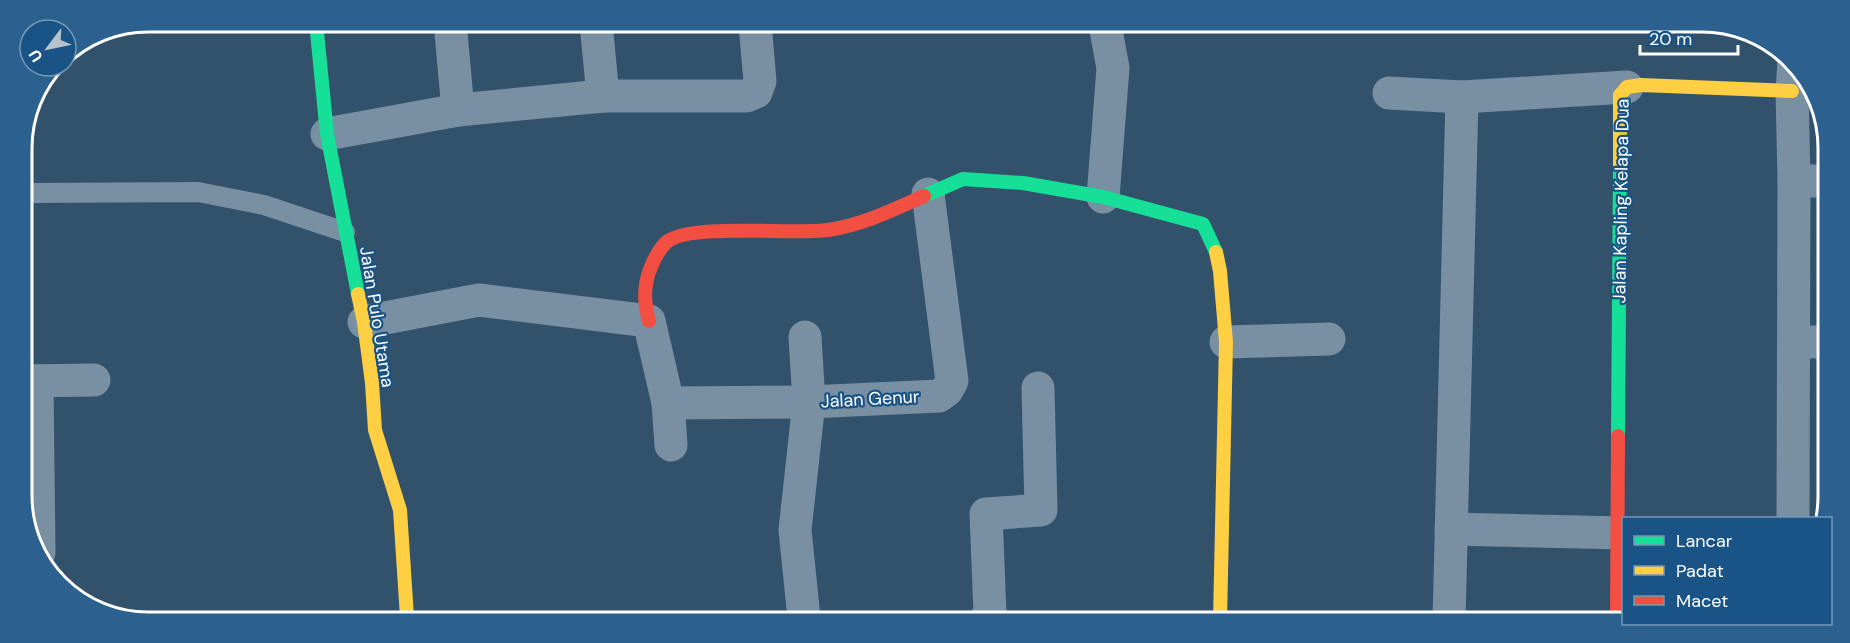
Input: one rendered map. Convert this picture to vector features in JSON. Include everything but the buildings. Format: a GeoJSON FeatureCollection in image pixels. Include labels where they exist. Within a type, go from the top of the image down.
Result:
{"type":"FeatureCollection","features":[{"type":"Feature","properties":{"kind":"street","name":"Jalan Pulo Utama"},"geometry":{"type":"LineString","coordinates":[[317,32],[327,134],[364,322],[375,430],[400,510],[407,612]]}},
{"type":"Feature","properties":{"kind":"street"},"geometry":{"type":"LineString","coordinates":[[451,32],[458,110]]}},
{"type":"Feature","properties":{"kind":"street"},"geometry":{"type":"LineString","coordinates":[[597,32],[603,96]]}},
{"type":"Feature","properties":{"kind":"street"},"geometry":{"type":"LineString","coordinates":[[327,134],[458,110],[603,96],[747,96],[756,92],[760,81],[755,32]]}},
{"type":"Feature","properties":{"kind":"street"},"geometry":{"type":"LineString","coordinates":[[1103,197],[1113,68],[1106,32]]}},
{"type":"Feature","properties":{"kind":"street","name":"Jalan Kapling Kelapa Dua"},"geometry":{"type":"LineString","coordinates":[[1617,611],[1620,533],[1620,96],[1627,87],[1793,77],[1794,181],[1809,342],[1793,517]]}},
{"type":"Feature","properties":{"kind":"street"},"geometry":{"type":"LineString","coordinates":[[1389,93],[1462,97],[1627,87]]}},
{"type":"Feature","properties":{"kind":"street"},"geometry":{"type":"LineString","coordinates":[[1449,611],[1462,97]]}},
{"type":"Feature","properties":{"kind":"street"},"geometry":{"type":"LineString","coordinates":[[671,445],[668,403],[644,303],[646,278],[654,260],[668,241],[690,233],[828,230],[874,218],[963,179],[1023,183],[1103,197],[1203,224],[1216,252],[1220,271],[1226,342],[1220,611]]}},
{"type":"Feature","properties":{"kind":"street"},"geometry":{"type":"LineString","coordinates":[[1794,181],[1818,181]]}},
{"type":"Feature","properties":{"kind":"street","name":"Jalan Genur"},"geometry":{"type":"LineString","coordinates":[[803,612],[795,530],[809,402],[939,396],[947,390],[951,381],[928,194]]}},
{"type":"Feature","properties":{"kind":"street"},"geometry":{"type":"LineString","coordinates":[[364,322],[479,300],[649,321]]}},
{"type":"Feature","properties":{"kind":"street"},"geometry":{"type":"LineString","coordinates":[[668,403],[809,402],[805,337]]}},
{"type":"Feature","properties":{"kind":"street"},"geometry":{"type":"LineString","coordinates":[[1226,342],[1329,339]]}},
{"type":"Feature","properties":{"kind":"street"},"geometry":{"type":"LineString","coordinates":[[31,381],[94,380]]}},
{"type":"Feature","properties":{"kind":"street"},"geometry":{"type":"LineString","coordinates":[[990,611],[986,514],[1041,510],[1038,388]]}},
{"type":"Feature","properties":{"kind":"street"},"geometry":{"type":"LineString","coordinates":[[31,405],[38,533]]}},
{"type":"Feature","properties":{"kind":"street"},"geometry":{"type":"LineString","coordinates":[[1451,529],[1620,533]]}},
{"type":"Feature","properties":{"kind":"lane"},"geometry":{"type":"LineString","coordinates":[[34,193],[198,192],[264,205],[345,232]]}},
{"type":"Feature","properties":{"kind":"traffic: fast"},"geometry":{"type":"LineString","coordinates":[[317,32],[327,134],[358,294]]}},
{"type":"Feature","properties":{"kind":"traffic: fast"},"geometry":{"type":"LineString","coordinates":[[1618,436],[1620,166]]}},
{"type":"Feature","properties":{"kind":"traffic: fast"},"geometry":{"type":"LineString","coordinates":[[924,196],[963,179],[1023,183],[1103,197],[1203,224],[1216,252]]}},
{"type":"Feature","properties":{"kind":"traffic: slow"},"geometry":{"type":"LineString","coordinates":[[1620,166],[1620,95],[1627,87],[1641,85],[1792,91]]}},
{"type":"Feature","properties":{"kind":"traffic: slow"},"geometry":{"type":"LineString","coordinates":[[1216,252],[1220,271],[1226,342],[1220,611]]}},
{"type":"Feature","properties":{"kind":"traffic: slow"},"geometry":{"type":"LineString","coordinates":[[358,294],[372,383],[375,430],[400,510],[407,612]]}},
{"type":"Feature","properties":{"kind":"traffic: jam"},"geometry":{"type":"LineString","coordinates":[[649,321],[645,301],[647,281],[656,257],[668,241],[699,232],[812,231],[841,228],[889,212],[924,196]]}},
{"type":"Feature","properties":{"kind":"traffic: jam"},"geometry":{"type":"LineString","coordinates":[[1617,611],[1618,436]]}}]}
